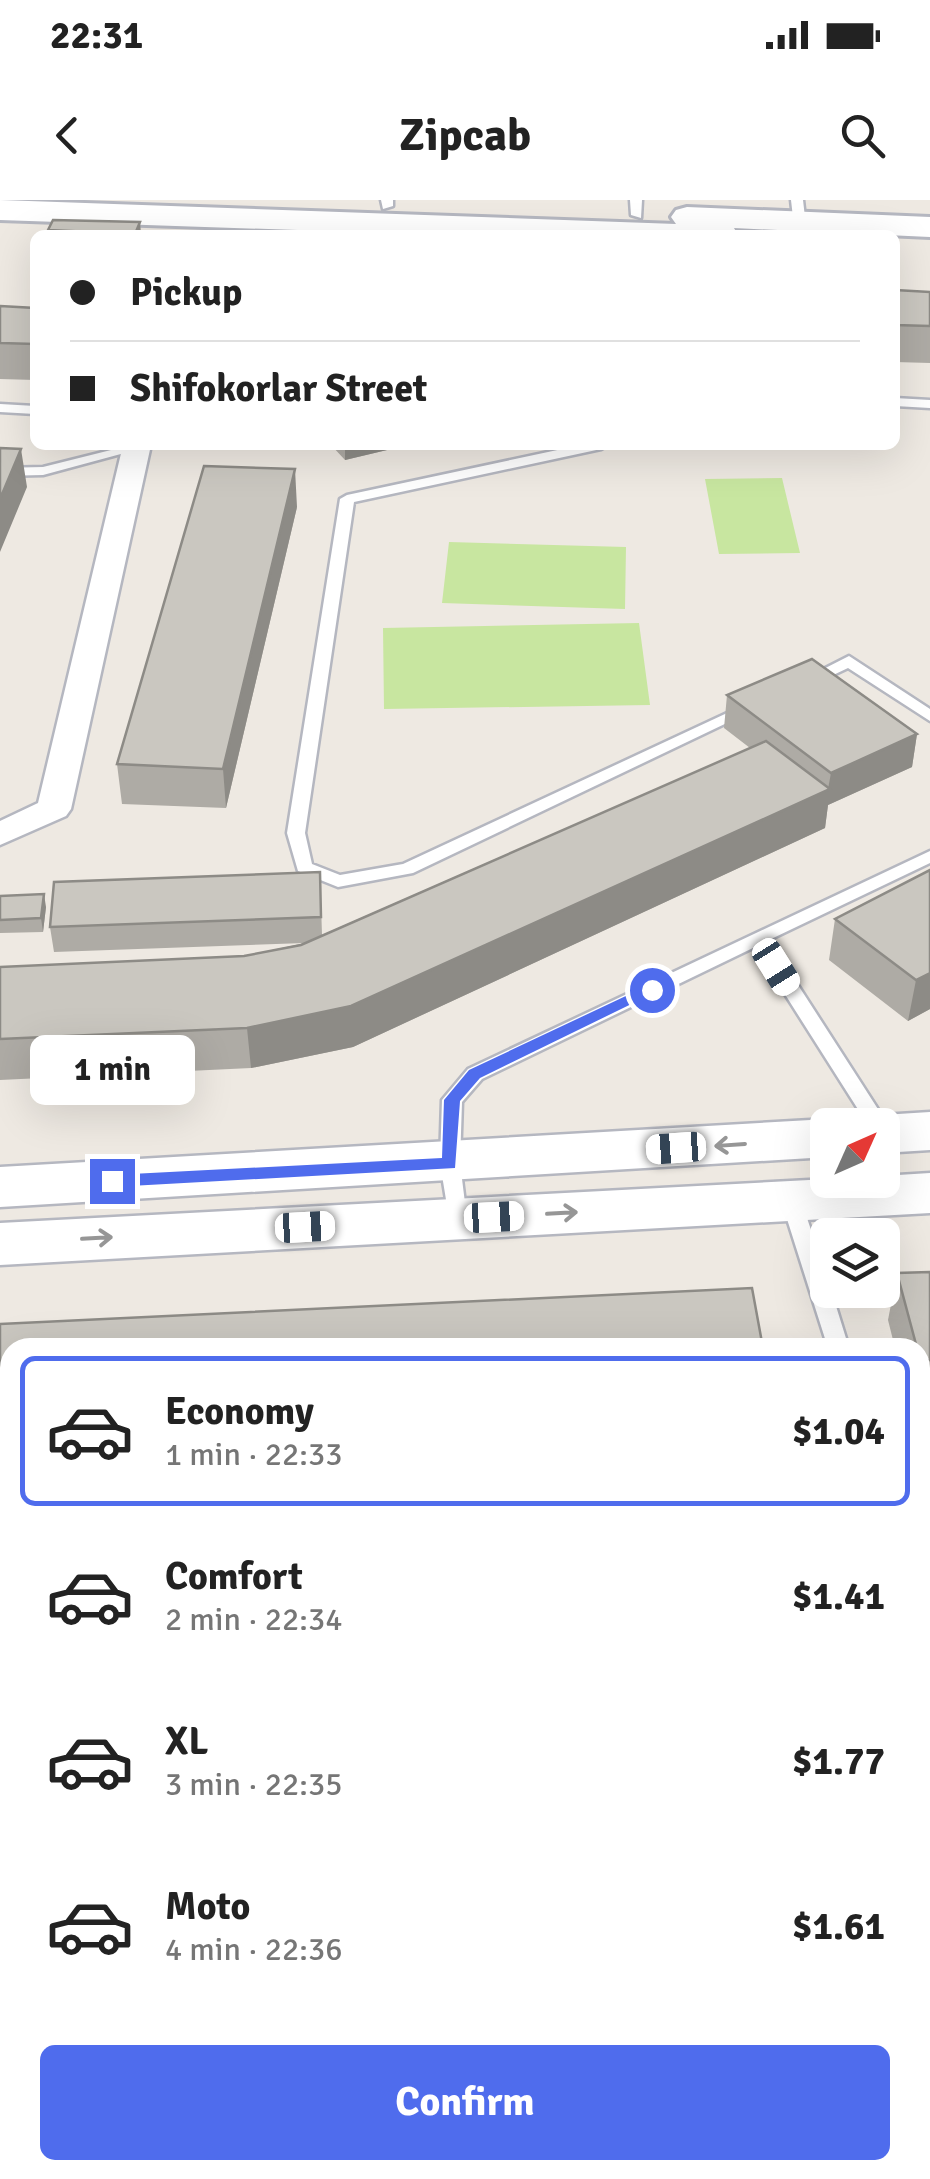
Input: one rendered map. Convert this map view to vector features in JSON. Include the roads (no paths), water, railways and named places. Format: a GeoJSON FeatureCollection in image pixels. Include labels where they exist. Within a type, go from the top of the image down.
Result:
{"type":"FeatureCollection","features":[{"type":"Feature","properties":{"kind":"main road"},"geometry":{"type":"LineString","coordinates":[[0,1187],[450,1164],[810,1139]]}},
{"type":"Feature","properties":{"kind":"main road"},"geometry":{"type":"LineString","coordinates":[[0,1244],[930,1193]]}},
{"type":"Feature","properties":{"kind":"street"},"geometry":{"type":"LineString","coordinates":[[230,217],[387,203],[637,208],[930,227]]}},
{"type":"Feature","properties":{"kind":"street"},"geometry":{"type":"LineString","coordinates":[[0,210],[585,230]]}},
{"type":"Feature","properties":{"kind":"street"},"geometry":{"type":"LineString","coordinates":[[900,240],[930,241]]}},
{"type":"Feature","properties":{"kind":"street"},"geometry":{"type":"LineString","coordinates":[[0,834],[54,809],[135,450]]}},
{"type":"Feature","properties":{"kind":"lane"},"geometry":{"type":"LineString","coordinates":[[900,402],[930,404]]}},
{"type":"Feature","properties":{"kind":"lane"},"geometry":{"type":"LineString","coordinates":[[0,408],[30,410]]}},
{"type":"Feature","properties":{"kind":"lane"},"geometry":{"type":"LineString","coordinates":[[0,472],[44,472],[125,450]]}},
{"type":"Feature","properties":{"kind":"lane"},"geometry":{"type":"LineString","coordinates":[[577,450],[347,499],[296,833],[304,868],[338,881],[407,869],[761,703]]}},
{"type":"Feature","properties":{"kind":"lane"},"geometry":{"type":"LineString","coordinates":[[779,694],[850,662],[930,716]]}},
{"type":"Feature","properties":{"kind":"lane"},"geometry":{"type":"LineString","coordinates":[[458,1219],[450,1164],[452,1100],[474,1074],[930,856]]}},
{"type":"Feature","properties":{"kind":"lane"},"geometry":{"type":"LineString","coordinates":[[759,939],[876,1108]]}},
{"type":"Feature","properties":{"kind":"lane"},"geometry":{"type":"LineString","coordinates":[[790,1200],[836,1338]]}}]}
